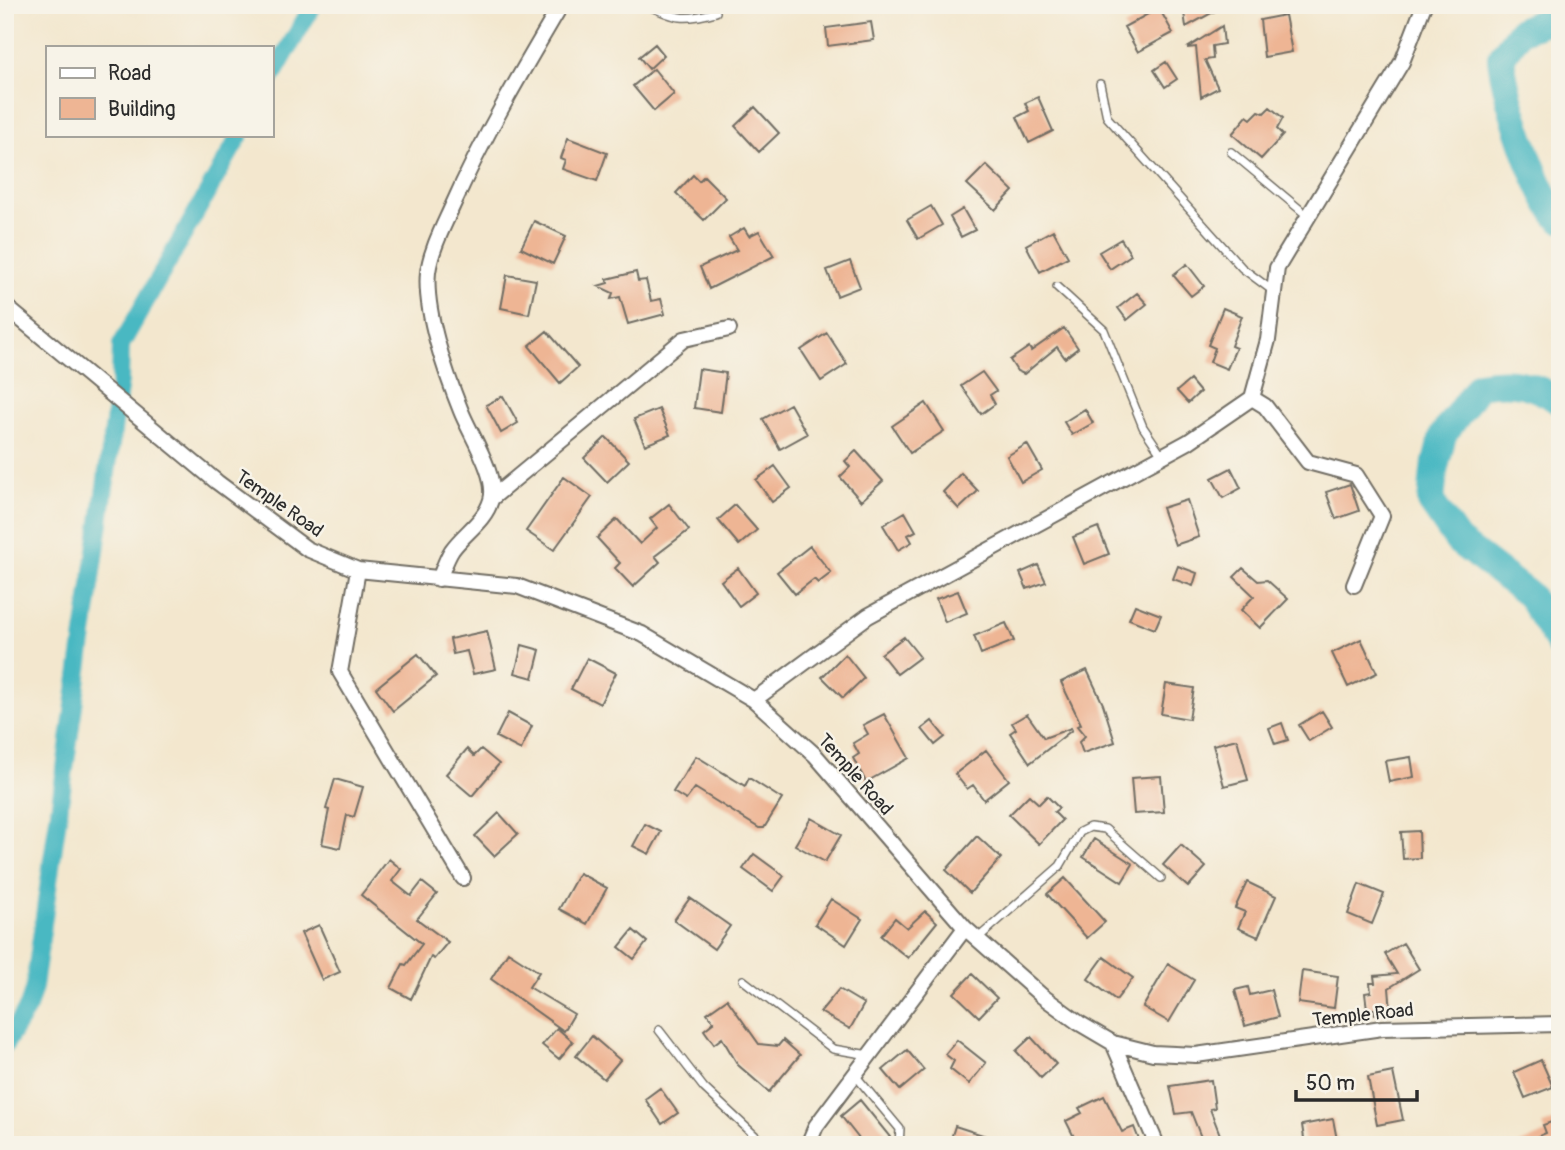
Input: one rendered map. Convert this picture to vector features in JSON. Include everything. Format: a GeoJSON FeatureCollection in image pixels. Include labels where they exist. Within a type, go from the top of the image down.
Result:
{"type":"FeatureCollection","features":[{"type":"Feature","properties":{"kind":"street"},"geometry":{"type":"LineString","coordinates":[[492,498],[488,470],[461,413],[442,358],[432,315],[428,272],[465,177],[505,99],[561,5]]}},
{"type":"Feature","properties":{"kind":"street"},"geometry":{"type":"LineString","coordinates":[[754,699],[868,616],[1163,456],[1252,398],[1268,340],[1277,268],[1310,218],[1402,62],[1424,5]]}},
{"type":"Feature","properties":{"kind":"street","name":"Temple Road"},"geometry":{"type":"LineString","coordinates":[[5,306],[217,482],[307,549],[358,569],[517,586],[642,634],[754,699],[815,755],[965,928],[1042,996],[1113,1043],[1153,1053],[1196,1055],[1382,1028],[1560,1024]]}},
{"type":"Feature","properties":{"kind":"street"},"geometry":{"type":"LineString","coordinates":[[439,579],[452,551],[485,514],[492,498],[684,339],[729,329]]}},
{"type":"Feature","properties":{"kind":"street"},"geometry":{"type":"LineString","coordinates":[[1252,398],[1265,406],[1308,462],[1356,475],[1382,516],[1354,585]]}},
{"type":"Feature","properties":{"kind":"street"},"geometry":{"type":"LineString","coordinates":[[358,569],[340,672],[463,878]]}},
{"type":"Feature","properties":{"kind":"street"},"geometry":{"type":"LineString","coordinates":[[808,1145],[816,1126],[965,928]]}},
{"type":"Feature","properties":{"kind":"street"},"geometry":{"type":"LineString","coordinates":[[1113,1043],[1157,1145]]}},
{"type":"Feature","properties":{"kind":"lane"},"geometry":{"type":"LineString","coordinates":[[647,5],[675,18],[692,19],[716,12]]}},
{"type":"Feature","properties":{"kind":"lane"},"geometry":{"type":"LineString","coordinates":[[1100,84],[1107,117],[1242,268],[1273,292]]}},
{"type":"Feature","properties":{"kind":"lane"},"geometry":{"type":"LineString","coordinates":[[1231,152],[1310,218]]}},
{"type":"Feature","properties":{"kind":"lane"},"geometry":{"type":"LineString","coordinates":[[1057,287],[1104,330],[1143,427],[1163,456]]}},
{"type":"Feature","properties":{"kind":"lane"},"geometry":{"type":"LineString","coordinates":[[978,939],[1060,866],[1080,832],[1090,827],[1105,830],[1161,878]]}},
{"type":"Feature","properties":{"kind":"lane"},"geometry":{"type":"LineString","coordinates":[[743,980],[833,1049],[869,1055]]}},
{"type":"Feature","properties":{"kind":"lane"},"geometry":{"type":"LineString","coordinates":[[659,1030],[704,1088],[765,1145]]}},
{"type":"Feature","properties":{"kind":"lane"},"geometry":{"type":"LineString","coordinates":[[854,1075],[900,1129],[899,1145]]}},
{"type":"Feature","properties":{"kind":"building"},"geometry":{"type":"Polygon","coordinates":[[[1183,5],[1226,5],[1186,27],[1183,5]]]}},
{"type":"Feature","properties":{"kind":"building"},"geometry":{"type":"Polygon","coordinates":[[[1159,8],[1173,33],[1138,52],[1124,27],[1159,8]]]}},
{"type":"Feature","properties":{"kind":"building"},"geometry":{"type":"Polygon","coordinates":[[[1285,15],[1292,52],[1264,57],[1260,20],[1285,15]]]}},
{"type":"Feature","properties":{"kind":"building"},"geometry":{"type":"Polygon","coordinates":[[[871,22],[874,40],[828,46],[826,28],[871,22]]]}},
{"type":"Feature","properties":{"kind":"building"},"geometry":{"type":"Polygon","coordinates":[[[1222,26],[1224,44],[1212,46],[1213,59],[1205,60],[1218,88],[1201,97],[1196,47],[1187,48],[1222,26]]]}},
{"type":"Feature","properties":{"kind":"building"},"geometry":{"type":"Polygon","coordinates":[[[655,44],[664,55],[649,69],[639,57],[655,44]]]}},
{"type":"Feature","properties":{"kind":"building"},"geometry":{"type":"Polygon","coordinates":[[[1166,62],[1177,79],[1165,87],[1154,70],[1166,62]]]}},
{"type":"Feature","properties":{"kind":"building"},"geometry":{"type":"Polygon","coordinates":[[[654,69],[674,94],[654,111],[633,86],[654,69]]]}},
{"type":"Feature","properties":{"kind":"building"},"geometry":{"type":"Polygon","coordinates":[[[1038,97],[1053,131],[1029,143],[1017,117],[1029,111],[1025,103],[1038,97]]]}},
{"type":"Feature","properties":{"kind":"building"},"geometry":{"type":"Polygon","coordinates":[[[755,107],[779,133],[759,152],[735,126],[755,107]]]}},
{"type":"Feature","properties":{"kind":"building"},"geometry":{"type":"Polygon","coordinates":[[[1270,107],[1283,118],[1277,129],[1283,135],[1261,159],[1232,134],[1247,116],[1251,119],[1259,111],[1264,113],[1270,107]]]}},
{"type":"Feature","properties":{"kind":"building"},"geometry":{"type":"Polygon","coordinates":[[[568,138],[607,153],[597,181],[563,169],[566,160],[561,158],[568,138]]]}},
{"type":"Feature","properties":{"kind":"building"},"geometry":{"type":"Polygon","coordinates":[[[986,165],[1013,191],[995,210],[967,184],[986,165]]]}},
{"type":"Feature","properties":{"kind":"building"},"geometry":{"type":"Polygon","coordinates":[[[693,175],[699,181],[704,176],[726,198],[704,220],[676,193],[693,175]]]}},
{"type":"Feature","properties":{"kind":"building"},"geometry":{"type":"Polygon","coordinates":[[[931,206],[942,225],[918,239],[907,220],[931,206]]]}},
{"type":"Feature","properties":{"kind":"building"},"geometry":{"type":"Polygon","coordinates":[[[963,209],[975,230],[961,237],[950,217],[963,209]]]}},
{"type":"Feature","properties":{"kind":"building"},"geometry":{"type":"Polygon","coordinates":[[[534,221],[566,236],[553,264],[521,248],[534,221]]]}},
{"type":"Feature","properties":{"kind":"building"},"geometry":{"type":"Polygon","coordinates":[[[744,228],[749,236],[759,231],[774,256],[709,289],[700,267],[737,250],[729,237],[744,228]]]}},
{"type":"Feature","properties":{"kind":"building"},"geometry":{"type":"Polygon","coordinates":[[[1053,230],[1068,257],[1040,272],[1026,245],[1053,230]]]}},
{"type":"Feature","properties":{"kind":"building"},"geometry":{"type":"Polygon","coordinates":[[[1121,239],[1131,255],[1110,269],[1099,252],[1121,239]]]}},
{"type":"Feature","properties":{"kind":"building"},"geometry":{"type":"Polygon","coordinates":[[[850,261],[860,287],[837,296],[827,270],[850,261]]]}},
{"type":"Feature","properties":{"kind":"building"},"geometry":{"type":"Polygon","coordinates":[[[1187,264],[1204,286],[1191,296],[1173,275],[1187,264]]]}},
{"type":"Feature","properties":{"kind":"building"},"geometry":{"type":"Polygon","coordinates":[[[636,272],[638,281],[646,280],[651,301],[661,299],[665,314],[628,324],[620,297],[611,299],[613,293],[598,286],[608,283],[607,279],[636,272]]]}},
{"type":"Feature","properties":{"kind":"building"},"geometry":{"type":"Polygon","coordinates":[[[507,275],[536,280],[529,314],[501,308],[507,275]]]}},
{"type":"Feature","properties":{"kind":"building"},"geometry":{"type":"Polygon","coordinates":[[[1137,293],[1147,304],[1127,320],[1118,308],[1137,293]]]}},
{"type":"Feature","properties":{"kind":"building"},"geometry":{"type":"Polygon","coordinates":[[[1223,308],[1242,316],[1231,346],[1236,348],[1227,369],[1210,362],[1215,348],[1208,345],[1223,308]]]}},
{"type":"Feature","properties":{"kind":"building"},"geometry":{"type":"Polygon","coordinates":[[[1064,328],[1078,348],[1065,358],[1057,347],[1024,374],[1017,371],[1010,360],[1029,347],[1031,351],[1064,328]]]}},
{"type":"Feature","properties":{"kind":"building"},"geometry":{"type":"Polygon","coordinates":[[[547,331],[578,367],[560,383],[529,346],[547,331]]]}},
{"type":"Feature","properties":{"kind":"building"},"geometry":{"type":"Polygon","coordinates":[[[827,333],[847,364],[821,381],[801,350],[827,333]]]}},
{"type":"Feature","properties":{"kind":"building"},"geometry":{"type":"Polygon","coordinates":[[[699,369],[726,373],[721,412],[694,408],[699,369]]]}},
{"type":"Feature","properties":{"kind":"building"},"geometry":{"type":"Polygon","coordinates":[[[982,372],[996,391],[990,395],[995,404],[981,414],[961,386],[982,372]]]}},
{"type":"Feature","properties":{"kind":"building"},"geometry":{"type":"Polygon","coordinates":[[[1190,380],[1200,392],[1188,403],[1177,391],[1190,380]]]}},
{"type":"Feature","properties":{"kind":"building"},"geometry":{"type":"Polygon","coordinates":[[[503,396],[518,423],[501,433],[486,405],[503,396]]]}},
{"type":"Feature","properties":{"kind":"building"},"geometry":{"type":"Polygon","coordinates":[[[926,403],[944,431],[910,453],[892,426],[926,403]]]}},
{"type":"Feature","properties":{"kind":"building"},"geometry":{"type":"Polygon","coordinates":[[[790,404],[807,434],[780,449],[763,419],[790,404]]]}},
{"type":"Feature","properties":{"kind":"building"},"geometry":{"type":"Polygon","coordinates":[[[659,409],[670,435],[645,445],[634,419],[659,409]]]}},
{"type":"Feature","properties":{"kind":"building"},"geometry":{"type":"Polygon","coordinates":[[[1085,409],[1093,423],[1072,435],[1064,422],[1085,409]]]}},
{"type":"Feature","properties":{"kind":"building"},"geometry":{"type":"Polygon","coordinates":[[[606,437],[629,461],[607,482],[584,458],[606,437]]]}},
{"type":"Feature","properties":{"kind":"building"},"geometry":{"type":"Polygon","coordinates":[[[1027,444],[1042,470],[1021,482],[1007,456],[1027,444]]]}},
{"type":"Feature","properties":{"kind":"building"},"geometry":{"type":"Polygon","coordinates":[[[856,451],[883,481],[861,501],[840,477],[850,467],[845,461],[856,451]]]}},
{"type":"Feature","properties":{"kind":"building"},"geometry":{"type":"Polygon","coordinates":[[[775,466],[791,488],[772,502],[756,480],[775,466]]]}},
{"type":"Feature","properties":{"kind":"building"},"geometry":{"type":"Polygon","coordinates":[[[1231,468],[1241,488],[1223,498],[1212,478],[1231,468]]]}},
{"type":"Feature","properties":{"kind":"building"},"geometry":{"type":"Polygon","coordinates":[[[961,473],[978,491],[959,509],[943,492],[961,473]]]}},
{"type":"Feature","properties":{"kind":"building"},"geometry":{"type":"Polygon","coordinates":[[[564,477],[592,497],[554,550],[526,531],[564,477]]]}},
{"type":"Feature","properties":{"kind":"building"},"geometry":{"type":"Polygon","coordinates":[[[1350,484],[1359,511],[1336,519],[1326,492],[1350,484]]]}},
{"type":"Feature","properties":{"kind":"building"},"geometry":{"type":"Polygon","coordinates":[[[1187,500],[1199,537],[1175,545],[1162,508],[1187,500]]]}},
{"type":"Feature","properties":{"kind":"building"},"geometry":{"type":"Polygon","coordinates":[[[669,504],[689,530],[655,556],[660,562],[633,587],[615,568],[620,563],[597,538],[617,519],[640,544],[657,528],[650,519],[669,504]]]}},
{"type":"Feature","properties":{"kind":"building"},"geometry":{"type":"Polygon","coordinates":[[[735,505],[757,530],[739,545],[718,520],[735,505]]]}},
{"type":"Feature","properties":{"kind":"building"},"geometry":{"type":"Polygon","coordinates":[[[905,512],[916,531],[908,535],[912,542],[898,550],[883,525],[905,512]]]}},
{"type":"Feature","properties":{"kind":"building"},"geometry":{"type":"Polygon","coordinates":[[[1098,527],[1109,554],[1084,564],[1073,537],[1098,527]]]}},
{"type":"Feature","properties":{"kind":"building"},"geometry":{"type":"Polygon","coordinates":[[[810,546],[831,573],[818,583],[814,579],[795,594],[777,572],[810,546]]]}},
{"type":"Feature","properties":{"kind":"building"},"geometry":{"type":"Polygon","coordinates":[[[1038,565],[1046,582],[1027,589],[1020,573],[1038,565]]]}},
{"type":"Feature","properties":{"kind":"building"},"geometry":{"type":"Polygon","coordinates":[[[1178,566],[1197,573],[1193,586],[1173,579],[1178,566]]]}},
{"type":"Feature","properties":{"kind":"building"},"geometry":{"type":"Polygon","coordinates":[[[738,568],[756,593],[739,606],[721,581],[738,568]]]}},
{"type":"Feature","properties":{"kind":"building"},"geometry":{"type":"Polygon","coordinates":[[[1243,568],[1258,581],[1267,580],[1288,599],[1260,628],[1241,610],[1254,596],[1234,577],[1243,568]]]}},
{"type":"Feature","properties":{"kind":"building"},"geometry":{"type":"Polygon","coordinates":[[[958,591],[967,613],[945,622],[936,599],[958,591]]]}},
{"type":"Feature","properties":{"kind":"building"},"geometry":{"type":"Polygon","coordinates":[[[1135,605],[1161,615],[1155,629],[1129,619],[1135,605]]]}},
{"type":"Feature","properties":{"kind":"building"},"geometry":{"type":"Polygon","coordinates":[[[1006,623],[1014,641],[981,654],[974,636],[1006,623]]]}},
{"type":"Feature","properties":{"kind":"building"},"geometry":{"type":"Polygon","coordinates":[[[487,631],[496,669],[473,674],[467,651],[453,654],[450,639],[487,631]]]}},
{"type":"Feature","properties":{"kind":"building"},"geometry":{"type":"Polygon","coordinates":[[[904,637],[920,657],[897,674],[881,654],[904,637]]]}},
{"type":"Feature","properties":{"kind":"building"},"geometry":{"type":"Polygon","coordinates":[[[1361,639],[1377,673],[1348,687],[1332,653],[1361,639]]]}},
{"type":"Feature","properties":{"kind":"building"},"geometry":{"type":"Polygon","coordinates":[[[522,645],[540,650],[533,678],[515,673],[522,645]]]}},
{"type":"Feature","properties":{"kind":"building"},"geometry":{"type":"Polygon","coordinates":[[[418,654],[436,676],[393,711],[376,688],[418,654]]]}},
{"type":"Feature","properties":{"kind":"building"},"geometry":{"type":"Polygon","coordinates":[[[845,654],[864,678],[843,698],[822,677],[845,654]]]}},
{"type":"Feature","properties":{"kind":"building"},"geometry":{"type":"Polygon","coordinates":[[[587,658],[616,673],[600,704],[571,689],[587,658]]]}},
{"type":"Feature","properties":{"kind":"building"},"geometry":{"type":"Polygon","coordinates":[[[1087,670],[1103,704],[1115,742],[1083,753],[1079,742],[1085,736],[1077,726],[1081,724],[1061,682],[1087,670]]]}},
{"type":"Feature","properties":{"kind":"building"},"geometry":{"type":"Polygon","coordinates":[[[1166,684],[1194,688],[1189,719],[1161,714],[1166,684]]]}},
{"type":"Feature","properties":{"kind":"building"},"geometry":{"type":"Polygon","coordinates":[[[1322,711],[1332,727],[1309,741],[1299,725],[1322,711]]]}},
{"type":"Feature","properties":{"kind":"building"},"geometry":{"type":"Polygon","coordinates":[[[508,713],[532,726],[521,750],[496,737],[508,713]]]}},
{"type":"Feature","properties":{"kind":"building"},"geometry":{"type":"Polygon","coordinates":[[[884,714],[909,758],[866,782],[853,758],[859,754],[853,743],[868,734],[863,725],[884,714]]]}},
{"type":"Feature","properties":{"kind":"building"},"geometry":{"type":"Polygon","coordinates":[[[1027,714],[1044,738],[1071,728],[1072,730],[1030,763],[1010,733],[1016,729],[1012,723],[1027,714]]]}},
{"type":"Feature","properties":{"kind":"building"},"geometry":{"type":"Polygon","coordinates":[[[932,721],[945,737],[935,745],[922,729],[932,721]]]}},
{"type":"Feature","properties":{"kind":"building"},"geometry":{"type":"Polygon","coordinates":[[[1282,723],[1288,740],[1275,744],[1269,728],[1282,723]]]}},
{"type":"Feature","properties":{"kind":"building"},"geometry":{"type":"Polygon","coordinates":[[[1237,739],[1248,780],[1224,786],[1213,745],[1237,739]]]}},
{"type":"Feature","properties":{"kind":"building"},"geometry":{"type":"Polygon","coordinates":[[[467,749],[474,756],[481,749],[499,764],[472,796],[446,774],[467,749]]]}},
{"type":"Feature","properties":{"kind":"building"},"geometry":{"type":"Polygon","coordinates":[[[986,750],[1009,780],[984,800],[973,785],[967,789],[955,774],[986,750]]]}},
{"type":"Feature","properties":{"kind":"building"},"geometry":{"type":"Polygon","coordinates":[[[696,756],[745,786],[749,778],[782,799],[764,828],[759,828],[695,788],[686,800],[673,792],[696,756]]]}},
{"type":"Feature","properties":{"kind":"building"},"geometry":{"type":"Polygon","coordinates":[[[1411,757],[1414,777],[1389,782],[1385,761],[1411,757]]]}},
{"type":"Feature","properties":{"kind":"building"},"geometry":{"type":"Polygon","coordinates":[[[1161,776],[1164,812],[1134,814],[1131,778],[1161,776]]]}},
{"type":"Feature","properties":{"kind":"building"},"geometry":{"type":"Polygon","coordinates":[[[335,779],[363,787],[354,817],[347,815],[340,848],[322,844],[329,810],[326,809],[335,779]]]}},
{"type":"Feature","properties":{"kind":"building"},"geometry":{"type":"Polygon","coordinates":[[[1029,795],[1039,804],[1047,796],[1059,808],[1054,812],[1062,820],[1039,844],[1009,815],[1029,795]]]}},
{"type":"Feature","properties":{"kind":"building"},"geometry":{"type":"Polygon","coordinates":[[[499,813],[518,834],[494,856],[475,836],[499,813]]]}},
{"type":"Feature","properties":{"kind":"building"},"geometry":{"type":"Polygon","coordinates":[[[811,818],[841,835],[825,862],[795,845],[811,818]]]}},
{"type":"Feature","properties":{"kind":"building"},"geometry":{"type":"Polygon","coordinates":[[[645,824],[661,832],[649,854],[633,846],[645,824]]]}},
{"type":"Feature","properties":{"kind":"building"},"geometry":{"type":"Polygon","coordinates":[[[1419,831],[1420,858],[1403,859],[1401,832],[1419,831]]]}},
{"type":"Feature","properties":{"kind":"building"},"geometry":{"type":"Polygon","coordinates":[[[977,836],[1001,858],[970,893],[946,870],[977,836]]]}},
{"type":"Feature","properties":{"kind":"building"},"geometry":{"type":"Polygon","coordinates":[[[1094,839],[1133,864],[1122,882],[1083,857],[1094,839]]]}},
{"type":"Feature","properties":{"kind":"building"},"geometry":{"type":"Polygon","coordinates":[[[1181,845],[1206,867],[1188,887],[1163,865],[1181,845]]]}},
{"type":"Feature","properties":{"kind":"building"},"geometry":{"type":"Polygon","coordinates":[[[754,854],[784,876],[773,891],[743,869],[754,854]]]}},
{"type":"Feature","properties":{"kind":"building"},"geometry":{"type":"Polygon","coordinates":[[[389,859],[401,869],[392,881],[411,896],[422,882],[437,894],[417,919],[448,942],[434,959],[431,957],[411,999],[391,988],[403,964],[406,965],[422,944],[361,895],[389,859]]]}},
{"type":"Feature","properties":{"kind":"building"},"geometry":{"type":"Polygon","coordinates":[[[579,873],[607,888],[587,924],[559,909],[579,873]]]}},
{"type":"Feature","properties":{"kind":"building"},"geometry":{"type":"Polygon","coordinates":[[[1065,878],[1105,922],[1087,938],[1047,894],[1065,878]]]}},
{"type":"Feature","properties":{"kind":"building"},"geometry":{"type":"Polygon","coordinates":[[[1247,882],[1276,896],[1258,937],[1238,928],[1245,912],[1235,908],[1247,882]]]}},
{"type":"Feature","properties":{"kind":"building"},"geometry":{"type":"Polygon","coordinates":[[[1359,884],[1384,894],[1372,924],[1348,914],[1359,884]]]}},
{"type":"Feature","properties":{"kind":"building"},"geometry":{"type":"Polygon","coordinates":[[[690,898],[730,926],[714,949],[674,920],[690,898]]]}},
{"type":"Feature","properties":{"kind":"building"},"geometry":{"type":"Polygon","coordinates":[[[831,899],[862,919],[846,945],[815,924],[831,899]]]}},
{"type":"Feature","properties":{"kind":"building"},"geometry":{"type":"Polygon","coordinates":[[[925,911],[937,922],[908,958],[881,936],[895,918],[907,928],[925,911]]]}},
{"type":"Feature","properties":{"kind":"building"},"geometry":{"type":"Polygon","coordinates":[[[319,925],[340,972],[322,980],[301,933],[319,925]]]}},
{"type":"Feature","properties":{"kind":"building"},"geometry":{"type":"Polygon","coordinates":[[[633,930],[647,942],[634,959],[619,947],[633,930]]]}},
{"type":"Feature","properties":{"kind":"building"},"geometry":{"type":"Polygon","coordinates":[[[1403,943],[1419,969],[1389,988],[1391,1012],[1375,1014],[1374,1009],[1367,1009],[1365,993],[1371,992],[1370,983],[1375,983],[1374,976],[1397,974],[1385,954],[1403,943]]]}},
{"type":"Feature","properties":{"kind":"building"},"geometry":{"type":"Polygon","coordinates":[[[508,952],[539,972],[529,987],[574,1014],[564,1031],[491,979],[508,952]]]}},
{"type":"Feature","properties":{"kind":"building"},"geometry":{"type":"Polygon","coordinates":[[[1104,957],[1133,978],[1116,1000],[1088,979],[1104,957]]]}},
{"type":"Feature","properties":{"kind":"building"},"geometry":{"type":"Polygon","coordinates":[[[1168,964],[1194,980],[1169,1022],[1143,1007],[1168,964]]]}},
{"type":"Feature","properties":{"kind":"building"},"geometry":{"type":"Polygon","coordinates":[[[1302,971],[1338,976],[1334,1008],[1298,1003],[1302,971]]]}},
{"type":"Feature","properties":{"kind":"building"},"geometry":{"type":"Polygon","coordinates":[[[972,974],[997,998],[979,1017],[954,993],[972,974]]]}},
{"type":"Feature","properties":{"kind":"building"},"geometry":{"type":"Polygon","coordinates":[[[1248,987],[1250,995],[1271,990],[1278,1017],[1245,1026],[1235,990],[1248,987]]]}},
{"type":"Feature","properties":{"kind":"building"},"geometry":{"type":"Polygon","coordinates":[[[839,989],[864,1004],[850,1029],[820,1012],[839,989]]]}},
{"type":"Feature","properties":{"kind":"building"},"geometry":{"type":"Polygon","coordinates":[[[727,999],[759,1044],[778,1046],[783,1040],[800,1055],[769,1092],[738,1065],[722,1038],[714,1044],[704,1030],[714,1022],[707,1013],[727,999]]]}},
{"type":"Feature","properties":{"kind":"building"},"geometry":{"type":"Polygon","coordinates":[[[557,1028],[573,1042],[559,1059],[542,1045],[557,1028]]]}},
{"type":"Feature","properties":{"kind":"building"},"geometry":{"type":"Polygon","coordinates":[[[592,1036],[620,1060],[604,1079],[576,1056],[592,1036]]]}},
{"type":"Feature","properties":{"kind":"building"},"geometry":{"type":"Polygon","coordinates":[[[1031,1037],[1056,1064],[1041,1078],[1016,1051],[1031,1037]]]}},
{"type":"Feature","properties":{"kind":"building"},"geometry":{"type":"Polygon","coordinates":[[[957,1040],[986,1063],[969,1084],[950,1069],[954,1061],[945,1054],[957,1040]]]}},
{"type":"Feature","properties":{"kind":"building"},"geometry":{"type":"Polygon","coordinates":[[[907,1050],[924,1070],[900,1090],[883,1070],[907,1050]]]}},
{"type":"Feature","properties":{"kind":"building"},"geometry":{"type":"Polygon","coordinates":[[[1541,1060],[1553,1087],[1525,1098],[1514,1072],[1541,1060]]]}},
{"type":"Feature","properties":{"kind":"building"},"geometry":{"type":"Polygon","coordinates":[[[1393,1072],[1403,1120],[1377,1125],[1368,1077],[1393,1072]]]}},
{"type":"Feature","properties":{"kind":"building"},"geometry":{"type":"Polygon","coordinates":[[[1211,1080],[1215,1108],[1210,1109],[1224,1145],[1204,1145],[1191,1112],[1176,1114],[1170,1086],[1211,1080]]]}},
{"type":"Feature","properties":{"kind":"building"},"geometry":{"type":"Polygon","coordinates":[[[660,1088],[678,1113],[662,1124],[645,1099],[660,1088]]]}},
{"type":"Feature","properties":{"kind":"building"},"geometry":{"type":"Polygon","coordinates":[[[1104,1096],[1122,1132],[1134,1127],[1141,1145],[1078,1145],[1066,1121],[1082,1113],[1079,1108],[1104,1096]]]}},
{"type":"Feature","properties":{"kind":"building"},"geometry":{"type":"Polygon","coordinates":[[[860,1100],[890,1137],[880,1145],[864,1145],[841,1116],[860,1100]]]}},
{"type":"Feature","properties":{"kind":"building"},"geometry":{"type":"Polygon","coordinates":[[[1333,1119],[1338,1145],[1305,1145],[1302,1125],[1333,1119]]]}},
{"type":"Feature","properties":{"kind":"building"},"geometry":{"type":"Polygon","coordinates":[[[1560,1119],[1560,1145],[1518,1145],[1546,1133],[1543,1125],[1560,1119]]]}},
{"type":"Feature","properties":{"kind":"building"},"geometry":{"type":"Polygon","coordinates":[[[955,1126],[1004,1142],[1003,1145],[949,1145],[955,1126]]]}},
{"type":"Feature","properties":{"kind":"waterway"},"geometry":{"type":"LineString","coordinates":[[273,75],[313,5]]}},
{"type":"Feature","properties":{"kind":"waterway"},"geometry":{"type":"LineString","coordinates":[[1560,15],[1520,31],[1501,58],[1508,95],[1531,166],[1550,206],[1560,219]]}},
{"type":"Feature","properties":{"kind":"waterway"},"geometry":{"type":"LineString","coordinates":[[5,1045],[28,1007],[34,987],[120,381],[121,345],[239,136]]}},
{"type":"Feature","properties":{"kind":"waterway"},"geometry":{"type":"LineString","coordinates":[[1560,402],[1541,390],[1521,384],[1501,382],[1479,385],[1443,435],[1434,471],[1431,502],[1458,541],[1529,595],[1560,646]]}}]}
